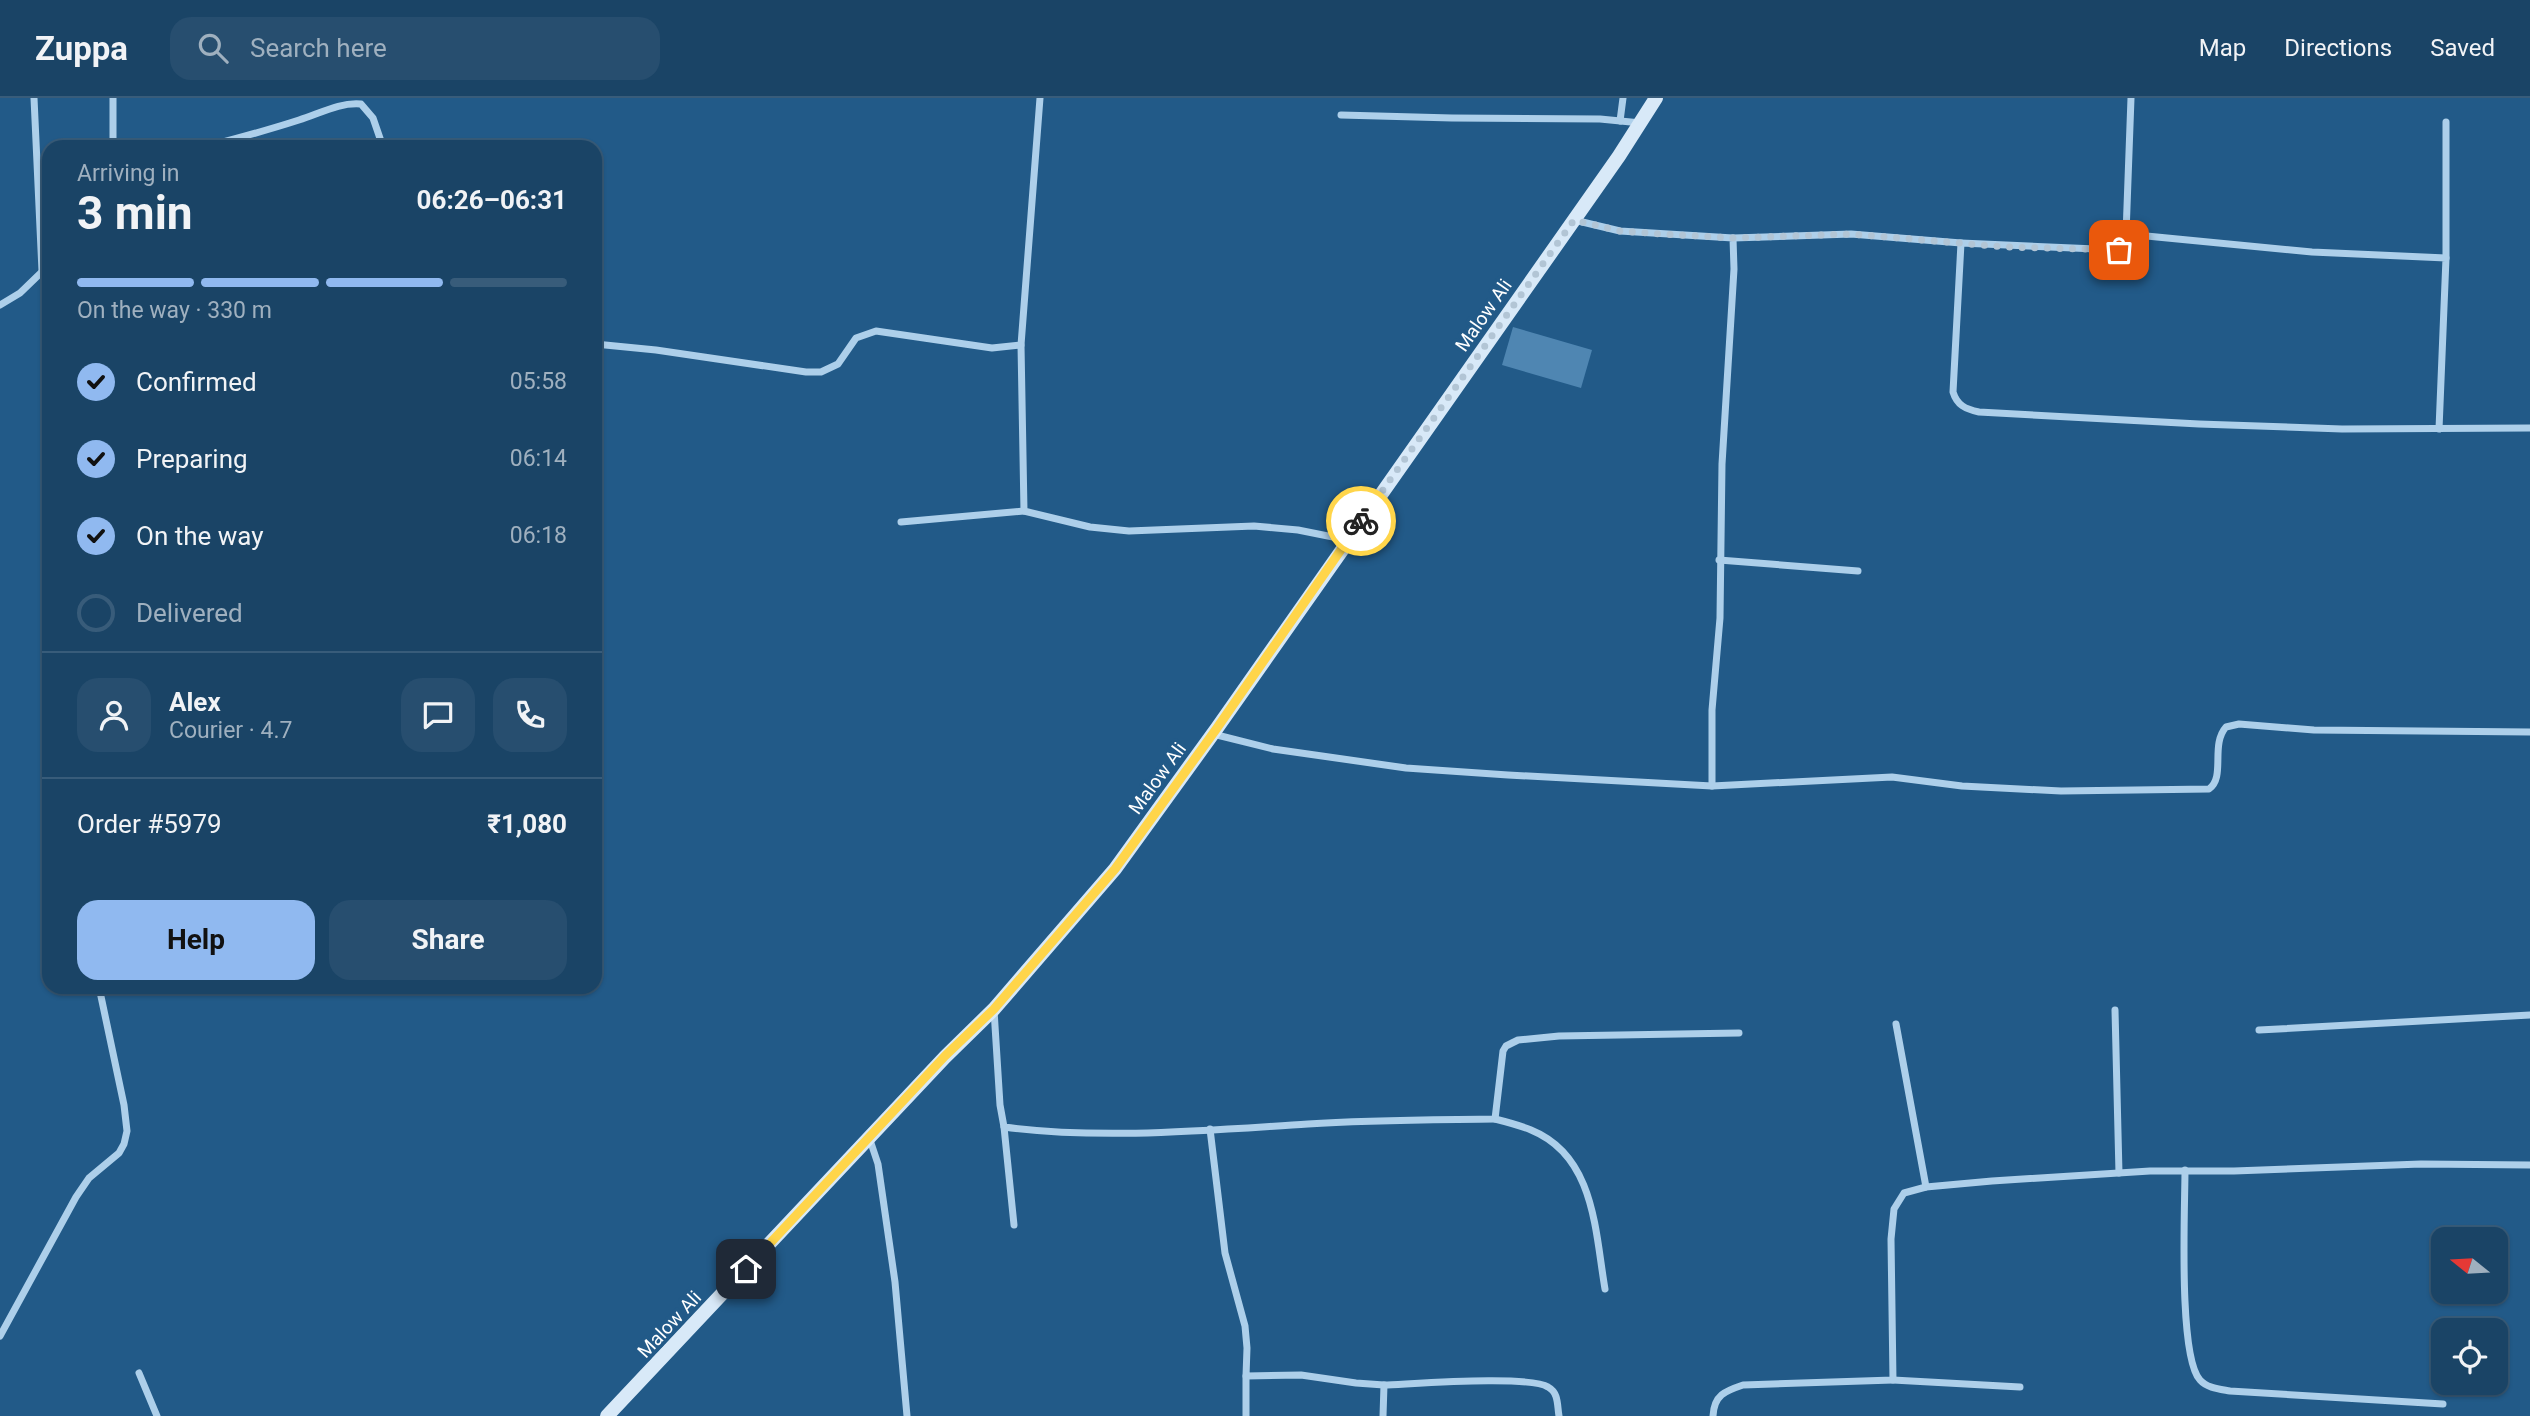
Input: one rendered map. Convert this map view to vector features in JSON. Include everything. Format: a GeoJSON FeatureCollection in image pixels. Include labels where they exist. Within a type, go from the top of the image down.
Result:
{"type":"FeatureCollection","features":[{"type":"Feature","properties":{"kind":"street"},"geometry":{"type":"LineString","coordinates":[[34,98],[42,211]]}},
{"type":"Feature","properties":{"kind":"street"},"geometry":{"type":"LineString","coordinates":[[113,98],[113,140]]}},
{"type":"Feature","properties":{"kind":"street"},"geometry":{"type":"LineString","coordinates":[[1024,510],[1021,345],[1040,98]]}},
{"type":"Feature","properties":{"kind":"street"},"geometry":{"type":"LineString","coordinates":[[1620,121],[1623,98]]}},
{"type":"Feature","properties":{"kind":"street","name":"Malow Ali"},"geometry":{"type":"LineString","coordinates":[[607,1416],[945,1056],[994,1009],[1115,869],[1574,220],[1656,98]]}},
{"type":"Feature","properties":{"kind":"street"},"geometry":{"type":"LineString","coordinates":[[1574,220],[1620,231],[1733,238],[1851,234],[2115,251],[2123,247],[2126,234],[2131,98]]}},
{"type":"Feature","properties":{"kind":"street"},"geometry":{"type":"LineString","coordinates":[[229,140],[354,103],[361,104],[373,118],[381,140]]}},
{"type":"Feature","properties":{"kind":"street"},"geometry":{"type":"LineString","coordinates":[[1341,114],[1640,122]]}},
{"type":"Feature","properties":{"kind":"street"},"geometry":{"type":"LineString","coordinates":[[2439,429],[2446,258],[2446,122]]}},
{"type":"Feature","properties":{"kind":"street"},"geometry":{"type":"LineString","coordinates":[[2126,234],[2312,252],[2446,258]]}},
{"type":"Feature","properties":{"kind":"street"},"geometry":{"type":"LineString","coordinates":[[1712,786],[1712,710],[1720,618],[1722,464],[1734,269],[1733,238]]}},
{"type":"Feature","properties":{"kind":"street"},"geometry":{"type":"LineString","coordinates":[[1961,243],[1953,392],[1956,401],[1970,410],[2199,424],[2530,428]]}},
{"type":"Feature","properties":{"kind":"street"},"geometry":{"type":"LineString","coordinates":[[0,304],[20,293],[42,272]]}},
{"type":"Feature","properties":{"kind":"street"},"geometry":{"type":"LineString","coordinates":[[602,345],[806,372],[821,372],[838,364],[856,338],[876,331],[992,348],[1021,345]]}},
{"type":"Feature","properties":{"kind":"street"},"geometry":{"type":"LineString","coordinates":[[901,522],[1024,510],[1090,527],[1129,531],[1254,526],[1298,530],[1348,540]]}},
{"type":"Feature","properties":{"kind":"street"},"geometry":{"type":"LineString","coordinates":[[1719,560],[1858,571]]}},
{"type":"Feature","properties":{"kind":"street"},"geometry":{"type":"LineString","coordinates":[[1213,734],[1273,749],[1406,768],[1712,786],[1892,776],[1962,786],[2036,790],[2200,790],[2212,788],[2216,783],[2220,736],[2223,730],[2231,725],[2314,730],[2530,733]]}},
{"type":"Feature","properties":{"kind":"street"},"geometry":{"type":"LineString","coordinates":[[0,1336],[76,1198],[89,1178],[119,1153],[124,1144],[127,1131],[124,1105],[100,994]]}},
{"type":"Feature","properties":{"kind":"street"},"geometry":{"type":"LineString","coordinates":[[994,1009],[1000,1105],[1014,1224]]}},
{"type":"Feature","properties":{"kind":"street"},"geometry":{"type":"LineString","coordinates":[[2115,1010],[2119,1173]]}},
{"type":"Feature","properties":{"kind":"street"},"geometry":{"type":"LineString","coordinates":[[2259,1030],[2530,1015]]}},
{"type":"Feature","properties":{"kind":"street"},"geometry":{"type":"LineString","coordinates":[[1896,1024],[1926,1187]]}},
{"type":"Feature","properties":{"kind":"street"},"geometry":{"type":"LineString","coordinates":[[1494,1119],[1503,1051],[1506,1046],[1518,1040],[1559,1036],[1739,1033]]}},
{"type":"Feature","properties":{"kind":"street"},"geometry":{"type":"LineString","coordinates":[[1004,1127],[1059,1133],[1210,1129],[1384,1119],[1494,1119],[1533,1130],[1554,1143],[1570,1158],[1589,1195],[1605,1289]]}},
{"type":"Feature","properties":{"kind":"street"},"geometry":{"type":"LineString","coordinates":[[1210,1129],[1225,1253],[1247,1348],[1246,1416]]}},
{"type":"Feature","properties":{"kind":"street"},"geometry":{"type":"LineString","coordinates":[[869,1138],[878,1164],[895,1282],[907,1416]]}},
{"type":"Feature","properties":{"kind":"street"},"geometry":{"type":"LineString","coordinates":[[1893,1380],[1891,1239],[1894,1209],[1904,1193],[1926,1187],[2119,1173],[2421,1164],[2530,1164]]}},
{"type":"Feature","properties":{"kind":"street"},"geometry":{"type":"LineString","coordinates":[[2185,1170],[2183,1291],[2191,1361],[2200,1381],[2210,1387],[2230,1391],[2443,1404]]}},
{"type":"Feature","properties":{"kind":"street"},"geometry":{"type":"LineString","coordinates":[[139,1373],[157,1416]]}},
{"type":"Feature","properties":{"kind":"street"},"geometry":{"type":"LineString","coordinates":[[1246,1376],[1301,1375],[1384,1385],[1535,1382],[1551,1388],[1556,1395],[1559,1416]]}},
{"type":"Feature","properties":{"kind":"street"},"geometry":{"type":"LineString","coordinates":[[1713,1416],[1715,1402],[1720,1394],[1742,1385],[1893,1380],[2020,1387]]}},
{"type":"Feature","properties":{"kind":"street"},"geometry":{"type":"LineString","coordinates":[[1382,1416],[1384,1385]]}},
{"type":"Feature","properties":{"kind":"building"},"geometry":{"type":"Polygon","coordinates":[[[1513,327],[1592,350],[1581,388],[1502,365],[1513,327]]]}},
{"type":"Feature","properties":{"kind":"way so far"},"geometry":{"type":"LineString","coordinates":[[1361,521],[1574,220],[1620,231],[1733,238],[1851,234],[2006,247],[2119,250]]}},
{"type":"Feature","properties":{"kind":"route"},"geometry":{"type":"LineString","coordinates":[[746,1269],[945,1056],[994,1009],[1115,869],[1361,521]]}}]}
